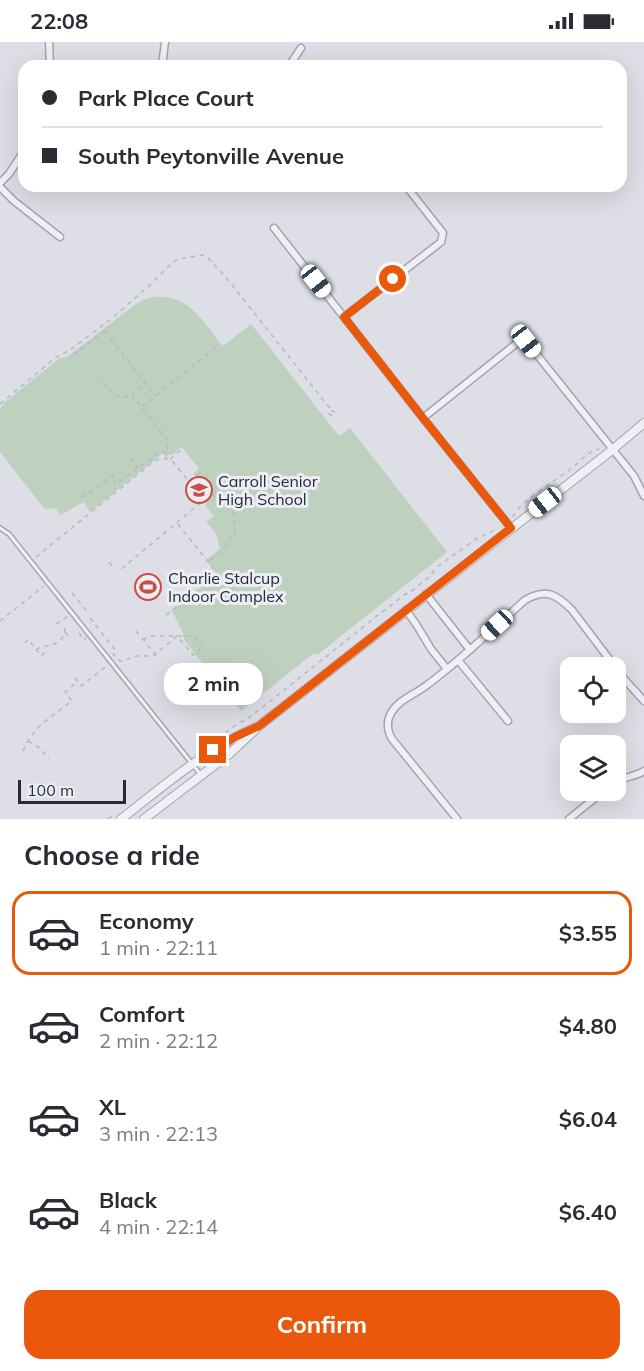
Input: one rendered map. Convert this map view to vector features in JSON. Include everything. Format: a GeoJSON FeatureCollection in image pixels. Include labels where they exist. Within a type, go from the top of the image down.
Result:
{"type":"FeatureCollection","features":[{"type":"Feature","properties":{"kind":"street"},"geometry":{"type":"LineString","coordinates":[[49,42],[50,60]]}},
{"type":"Feature","properties":{"kind":"street"},"geometry":{"type":"LineString","coordinates":[[163,60],[165,42]]}},
{"type":"Feature","properties":{"kind":"street"},"geometry":{"type":"LineString","coordinates":[[293,60],[301,48]]}},
{"type":"Feature","properties":{"kind":"street"},"geometry":{"type":"LineString","coordinates":[[18,160],[0,185],[14,201],[60,237]]}},
{"type":"Feature","properties":{"kind":"street"},"geometry":{"type":"LineString","coordinates":[[344,317],[441,242],[443,233],[411,192]]}},
{"type":"Feature","properties":{"kind":"street"},"geometry":{"type":"LineString","coordinates":[[274,228],[509,526]]}},
{"type":"Feature","properties":{"kind":"street"},"geometry":{"type":"LineString","coordinates":[[423,418],[522,339],[526,341],[634,476],[644,496]]}},
{"type":"Feature","properties":{"kind":"street"},"geometry":{"type":"LineString","coordinates":[[144,819],[509,526],[644,423]]}},
{"type":"Feature","properties":{"kind":"street"},"geometry":{"type":"LineString","coordinates":[[457,819],[392,739],[387,723],[390,713],[470,650],[525,600],[544,592],[564,602],[644,701]]}},
{"type":"Feature","properties":{"kind":"street"},"geometry":{"type":"LineString","coordinates":[[426,594],[470,650]]}},
{"type":"Feature","properties":{"kind":"street"},"geometry":{"type":"LineString","coordinates":[[406,610],[431,650],[447,669]]}},
{"type":"Feature","properties":{"kind":"street"},"geometry":{"type":"LineString","coordinates":[[458,660],[508,721]]}},
{"type":"Feature","properties":{"kind":"street"},"geometry":{"type":"LineString","coordinates":[[119,815],[203,756],[259,726]]}},
{"type":"Feature","properties":{"kind":"street"},"geometry":{"type":"LineString","coordinates":[[626,776],[644,771]]}},
{"type":"Feature","properties":{"kind":"street"},"geometry":{"type":"LineString","coordinates":[[569,819],[591,801]]}},
{"type":"Feature","properties":{"kind":"lane"},"geometry":{"type":"LineString","coordinates":[[0,528],[9,534],[201,775]]}},
{"type":"Feature","properties":{"kind":"path"},"geometry":{"type":"LineString","coordinates":[[0,404],[55,358],[70,351],[110,320],[172,262],[181,258],[203,255],[229,281],[332,411]]}},
{"type":"Feature","properties":{"kind":"path"},"geometry":{"type":"LineString","coordinates":[[73,355],[110,327]]}},
{"type":"Feature","properties":{"kind":"path"},"geometry":{"type":"LineString","coordinates":[[105,331],[155,397]]}},
{"type":"Feature","properties":{"kind":"path"},"geometry":{"type":"LineString","coordinates":[[142,407],[219,345]]}},
{"type":"Feature","properties":{"kind":"path"},"geometry":{"type":"LineString","coordinates":[[102,383],[116,396],[128,397],[145,384]]}},
{"type":"Feature","properties":{"kind":"path"},"geometry":{"type":"LineString","coordinates":[[132,394],[168,441],[167,459]]}},
{"type":"Feature","properties":{"kind":"path"},"geometry":{"type":"LineString","coordinates":[[213,742],[264,706],[377,615],[413,591],[438,567],[476,539],[498,528],[509,526],[515,512],[575,466],[582,458],[596,449],[610,447]]}},
{"type":"Feature","properties":{"kind":"path"},"geometry":{"type":"LineString","coordinates":[[167,459],[182,449]]}},
{"type":"Feature","properties":{"kind":"path"},"geometry":{"type":"LineString","coordinates":[[81,497],[113,475],[115,485],[161,451],[167,452]]}},
{"type":"Feature","properties":{"kind":"path"},"geometry":{"type":"LineString","coordinates":[[132,458],[138,469]]}},
{"type":"Feature","properties":{"kind":"path"},"geometry":{"type":"LineString","coordinates":[[35,557],[153,462],[160,459],[173,462],[204,500]]}},
{"type":"Feature","properties":{"kind":"path"},"geometry":{"type":"LineString","coordinates":[[189,482],[200,473],[234,514],[235,531],[225,548],[208,562]]}},
{"type":"Feature","properties":{"kind":"path"},"geometry":{"type":"LineString","coordinates":[[120,570],[204,500],[207,501],[217,493]]}},
{"type":"Feature","properties":{"kind":"path"},"geometry":{"type":"LineString","coordinates":[[166,615],[218,574],[177,522]]}},
{"type":"Feature","properties":{"kind":"path"},"geometry":{"type":"LineString","coordinates":[[109,562],[114,569]]}},
{"type":"Feature","properties":{"kind":"path"},"geometry":{"type":"LineString","coordinates":[[0,621],[48,583]]}},
{"type":"Feature","properties":{"kind":"path"},"geometry":{"type":"LineString","coordinates":[[72,593],[116,651],[113,654],[120,662],[134,656],[155,654],[177,636]]}},
{"type":"Feature","properties":{"kind":"path"},"geometry":{"type":"LineString","coordinates":[[56,624],[68,615]]}},
{"type":"Feature","properties":{"kind":"path"},"geometry":{"type":"LineString","coordinates":[[36,650],[61,640],[65,630],[69,636]]}},
{"type":"Feature","properties":{"kind":"path"},"geometry":{"type":"LineString","coordinates":[[136,631],[158,658]]}},
{"type":"Feature","properties":{"kind":"path"},"geometry":{"type":"LineString","coordinates":[[142,638],[148,636],[158,637],[165,636],[177,636],[194,636],[204,646],[193,655],[177,636]]}},
{"type":"Feature","properties":{"kind":"path"},"geometry":{"type":"LineString","coordinates":[[25,643],[28,639],[41,656],[47,653]]}},
{"type":"Feature","properties":{"kind":"path"},"geometry":{"type":"LineString","coordinates":[[47,646],[51,651]]}},
{"type":"Feature","properties":{"kind":"path"},"geometry":{"type":"LineString","coordinates":[[75,678],[81,686],[104,668],[105,664],[102,659]]}},
{"type":"Feature","properties":{"kind":"path"},"geometry":{"type":"LineString","coordinates":[[22,751],[37,728],[72,701],[65,692],[78,681]]}},
{"type":"Feature","properties":{"kind":"path"},"geometry":{"type":"LineString","coordinates":[[27,741],[40,748],[49,759]]}},
{"type":"Feature","properties":{"kind":"path"},"geometry":{"type":"LineString","coordinates":[[108,819],[119,815]]}},
{"type":"Feature","properties":{"kind":"green space"},"geometry":{"type":"Polygon","coordinates":[[[153,297],[166,297],[186,304],[202,319],[223,346],[251,324],[339,436],[350,428],[447,552],[317,655],[314,653],[241,711],[184,640],[172,611],[217,574],[206,560],[220,549],[217,535],[206,522],[214,516],[206,506],[212,495],[201,478],[198,479],[193,474],[199,469],[182,447],[172,455],[162,454],[90,512],[84,502],[60,515],[56,508],[43,507],[0,452],[0,409],[5,402],[60,358],[67,357],[136,304],[153,297]]]}},
{"type":"Feature","properties":{"kind":"place","name":"Carroll Senior High School"},"geometry":{"type":"Point","coordinates":[199,490]}},
{"type":"Feature","properties":{"kind":"place","name":"Charlie Stalcup Indoor Complex"},"geometry":{"type":"Point","coordinates":[148,587]}},
{"type":"Feature","properties":{"kind":"route"},"geometry":{"type":"LineString","coordinates":[[213,750],[259,726],[511,528],[344,317],[393,279]]}}]}
